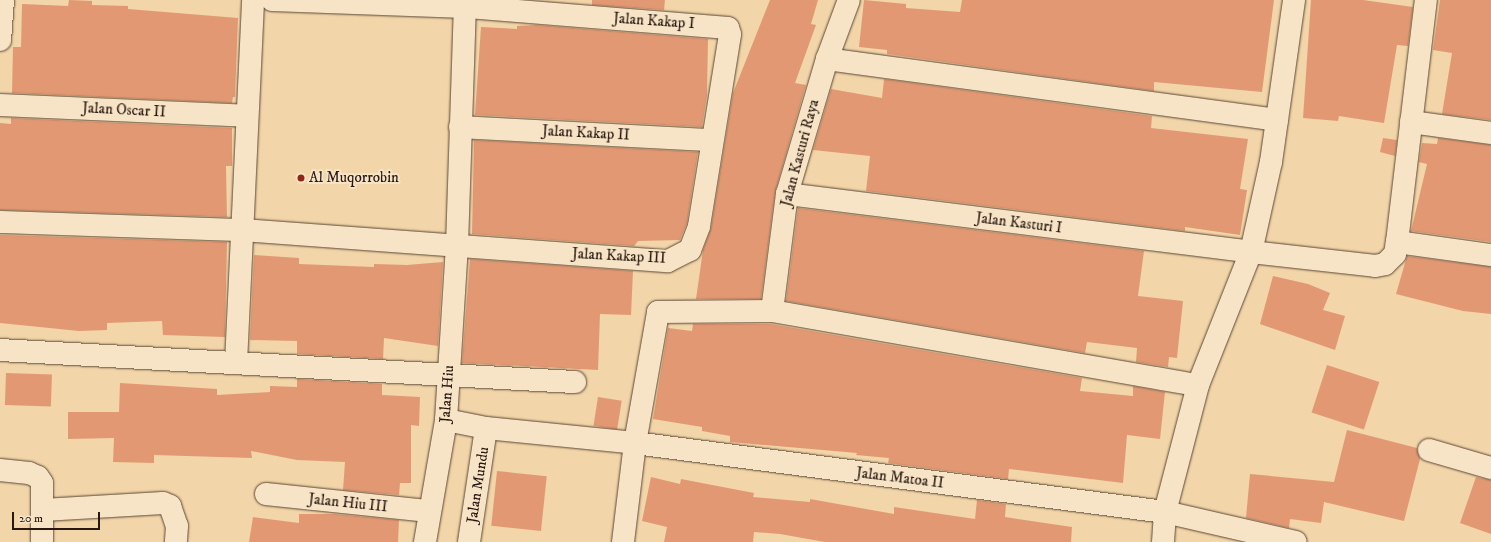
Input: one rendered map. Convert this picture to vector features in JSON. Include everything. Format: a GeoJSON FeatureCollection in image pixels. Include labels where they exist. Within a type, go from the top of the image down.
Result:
{"type":"FeatureCollection","features":[{"type":"Feature","properties":{"kind":"street"},"geometry":{"type":"LineString","coordinates":[[0,40],[3,0]]}},
{"type":"Feature","properties":{"kind":"street"},"geometry":{"type":"LineString","coordinates":[[236,364],[253,0]]}},
{"type":"Feature","properties":{"kind":"street"},"geometry":{"type":"LineString","coordinates":[[272,0],[466,7]]}},
{"type":"Feature","properties":{"kind":"street","name":"Jalan Kasturi Raya"},"geometry":{"type":"LineString","coordinates":[[772,311],[787,194],[827,59],[849,0]]}},
{"type":"Feature","properties":{"kind":"street"},"geometry":{"type":"LineString","coordinates":[[1163,542],[1166,512],[1198,385],[1251,252],[1271,162],[1294,0]]}},
{"type":"Feature","properties":{"kind":"street"},"geometry":{"type":"LineString","coordinates":[[1426,0],[1397,242],[1491,255]]}},
{"type":"Feature","properties":{"kind":"street","name":"Jalan Hiu"},"geometry":{"type":"LineString","coordinates":[[425,542],[429,511],[446,420],[457,245],[460,127],[466,7]]}},
{"type":"Feature","properties":{"kind":"street","name":"Jalan Kakap I"},"geometry":{"type":"LineString","coordinates":[[466,7],[728,28],[730,34],[711,140]]}},
{"type":"Feature","properties":{"kind":"street"},"geometry":{"type":"LineString","coordinates":[[827,59],[1277,120]]}},
{"type":"Feature","properties":{"kind":"street","name":"Jalan Oscar II"},"geometry":{"type":"LineString","coordinates":[[0,104],[247,116]]}},
{"type":"Feature","properties":{"kind":"street"},"geometry":{"type":"LineString","coordinates":[[1411,122],[1491,133]]}},
{"type":"Feature","properties":{"kind":"street","name":"Jalan Kakap II"},"geometry":{"type":"LineString","coordinates":[[460,127],[711,140]]}},
{"type":"Feature","properties":{"kind":"street","name":"Jalan Kakap III"},"geometry":{"type":"LineString","coordinates":[[0,222],[242,230],[668,261],[690,250],[699,226],[711,140]]}},
{"type":"Feature","properties":{"kind":"street","name":"Jalan Kasturi I"},"geometry":{"type":"LineString","coordinates":[[787,194],[1375,266],[1392,259],[1397,242]]}},
{"type":"Feature","properties":{"kind":"street"},"geometry":{"type":"LineString","coordinates":[[623,542],[635,443],[658,312],[772,311],[1198,385]]}},
{"type":"Feature","properties":{"kind":"street"},"geometry":{"type":"LineString","coordinates":[[0,350],[575,382]]}},
{"type":"Feature","properties":{"kind":"street","name":"Jalan Matoa II"},"geometry":{"type":"LineString","coordinates":[[446,420],[486,428],[635,443],[1166,512],[1296,542]]}},
{"type":"Feature","properties":{"kind":"street","name":"Jalan Mundu"},"geometry":{"type":"LineString","coordinates":[[470,542],[486,428]]}},
{"type":"Feature","properties":{"kind":"street"},"geometry":{"type":"LineString","coordinates":[[1429,450],[1491,468]]}},
{"type":"Feature","properties":{"kind":"street"},"geometry":{"type":"LineString","coordinates":[[0,470],[29,473],[38,477],[42,483],[42,542]]}},
{"type":"Feature","properties":{"kind":"street","name":"Jalan Hiu III"},"geometry":{"type":"LineString","coordinates":[[266,494],[429,511]]}},
{"type":"Feature","properties":{"kind":"street"},"geometry":{"type":"LineString","coordinates":[[43,510],[163,503],[170,506],[177,526],[176,542]]}},
{"type":"Feature","properties":{"kind":"building"},"geometry":{"type":"Polygon","coordinates":[[[69,0],[92,1],[92,5],[128,6],[128,9],[238,18],[235,97],[233,97],[232,103],[12,93],[13,47],[21,47],[22,4],[68,6],[69,0]]]}},
{"type":"Feature","properties":{"kind":"building"},"geometry":{"type":"Polygon","coordinates":[[[592,0],[665,0],[664,10],[592,5],[592,0]]]}},
{"type":"Feature","properties":{"kind":"building"},"geometry":{"type":"Polygon","coordinates":[[[770,0],[818,0],[811,24],[816,25],[795,83],[806,85],[775,192],[761,299],[696,299],[703,250],[711,228],[733,93],[770,0]]]}},
{"type":"Feature","properties":{"kind":"building"},"geometry":{"type":"Polygon","coordinates":[[[864,0],[906,4],[906,8],[960,12],[962,0],[1274,0],[1262,92],[1154,82],[1154,91],[887,54],[887,50],[859,47],[864,0]]]}},
{"type":"Feature","properties":{"kind":"building"},"geometry":{"type":"Polygon","coordinates":[[[1311,0],[1363,0],[1413,7],[1408,46],[1397,45],[1384,123],[1339,116],[1338,121],[1303,118],[1311,0]]]}},
{"type":"Feature","properties":{"kind":"building"},"geometry":{"type":"Polygon","coordinates":[[[1440,0],[1491,0],[1491,120],[1442,114],[1452,53],[1433,50],[1440,0]]]}},
{"type":"Feature","properties":{"kind":"building"},"geometry":{"type":"Polygon","coordinates":[[[537,25],[708,39],[707,95],[702,127],[475,115],[481,27],[517,29],[517,26],[537,25]]]}},
{"type":"Feature","properties":{"kind":"building"},"geometry":{"type":"Polygon","coordinates":[[[884,79],[1152,116],[1151,128],[1248,139],[1240,189],[1247,190],[1240,235],[1185,227],[1185,231],[866,191],[870,156],[813,150],[831,89],[882,98],[884,79]]]}},
{"type":"Feature","properties":{"kind":"building"},"geometry":{"type":"Polygon","coordinates":[[[11,118],[232,128],[232,166],[226,166],[227,217],[0,210],[0,123],[11,124],[11,118]]]}},
{"type":"Feature","properties":{"kind":"building"},"geometry":{"type":"Polygon","coordinates":[[[1383,138],[1397,140],[1395,156],[1380,152],[1383,138]]]}},
{"type":"Feature","properties":{"kind":"building"},"geometry":{"type":"Polygon","coordinates":[[[1438,138],[1491,145],[1491,242],[1411,231],[1427,164],[1419,162],[1422,143],[1437,144],[1438,138]]]}},
{"type":"Feature","properties":{"kind":"building"},"geometry":{"type":"Polygon","coordinates":[[[474,140],[698,152],[687,223],[680,240],[638,241],[634,246],[472,234],[474,140]]]}},
{"type":"Feature","properties":{"kind":"building"},"geometry":{"type":"Polygon","coordinates":[[[798,208],[1144,251],[1138,296],[1183,301],[1177,358],[1169,357],[1168,367],[1136,362],[1137,348],[1087,342],[1085,353],[786,301],[798,208]]]}},
{"type":"Feature","properties":{"kind":"building"},"geometry":{"type":"Polygon","coordinates":[[[0,235],[227,242],[225,337],[163,335],[162,321],[107,323],[107,330],[79,331],[0,323],[0,235]]]}},
{"type":"Feature","properties":{"kind":"building"},"geometry":{"type":"Polygon","coordinates":[[[254,255],[299,258],[299,264],[374,267],[374,264],[407,265],[443,262],[438,346],[384,338],[383,359],[297,354],[297,341],[250,340],[254,255]]]}},
{"type":"Feature","properties":{"kind":"building"},"geometry":{"type":"Polygon","coordinates":[[[1407,256],[1491,267],[1491,314],[1463,311],[1396,294],[1407,256]]]}},
{"type":"Feature","properties":{"kind":"building"},"geometry":{"type":"Polygon","coordinates":[[[470,259],[633,271],[631,315],[600,314],[598,370],[462,363],[470,259]]]}},
{"type":"Feature","properties":{"kind":"building"},"geometry":{"type":"Polygon","coordinates":[[[1273,276],[1308,284],[1330,293],[1323,310],[1345,316],[1335,350],[1260,324],[1273,276]]]}},
{"type":"Feature","properties":{"kind":"building"},"geometry":{"type":"Polygon","coordinates":[[[693,324],[771,324],[1082,378],[1080,391],[1133,396],[1133,386],[1165,392],[1160,439],[1127,435],[1123,483],[1009,469],[1008,479],[888,463],[889,458],[856,455],[857,453],[730,442],[730,436],[702,431],[702,427],[653,419],[668,328],[692,331],[693,324]]]}},
{"type":"Feature","properties":{"kind":"building"},"geometry":{"type":"Polygon","coordinates":[[[1327,365],[1379,382],[1364,430],[1312,413],[1327,365]]]}},
{"type":"Feature","properties":{"kind":"building"},"geometry":{"type":"Polygon","coordinates":[[[6,373],[52,375],[51,407],[5,405],[6,373]]]}},
{"type":"Feature","properties":{"kind":"building"},"geometry":{"type":"Polygon","coordinates":[[[297,379],[382,384],[382,395],[420,397],[419,426],[411,425],[411,483],[400,483],[399,495],[343,490],[345,462],[297,460],[251,451],[252,458],[154,455],[154,463],[113,462],[114,438],[68,439],[68,412],[119,412],[120,383],[217,389],[217,395],[270,392],[270,386],[297,387],[297,379]]]}},
{"type":"Feature","properties":{"kind":"building"},"geometry":{"type":"Polygon","coordinates":[[[598,397],[622,401],[617,429],[593,426],[598,397]]]}},
{"type":"Feature","properties":{"kind":"building"},"geometry":{"type":"Polygon","coordinates":[[[1347,430],[1417,448],[1420,459],[1404,521],[1324,502],[1321,523],[1290,519],[1289,528],[1246,518],[1250,474],[1334,482],[1347,430]]]}},
{"type":"Feature","properties":{"kind":"building"},"geometry":{"type":"Polygon","coordinates":[[[497,471],[547,476],[541,531],[491,526],[497,471]]]}},
{"type":"Feature","properties":{"kind":"building"},"geometry":{"type":"Polygon","coordinates":[[[651,477],[680,484],[681,479],[754,493],[753,497],[810,502],[810,499],[894,514],[894,507],[975,519],[977,500],[1006,504],[1005,517],[1072,527],[1071,542],[825,542],[780,534],[754,532],[753,542],[664,542],[667,527],[642,521],[651,477]]]}},
{"type":"Feature","properties":{"kind":"building"},"geometry":{"type":"Polygon","coordinates":[[[1476,477],[1491,480],[1491,534],[1460,523],[1476,477]]]}},
{"type":"Feature","properties":{"kind":"building"},"geometry":{"type":"Polygon","coordinates":[[[299,514],[334,514],[399,520],[398,542],[249,542],[253,517],[299,523],[299,514]]]}},
{"type":"Feature","properties":{"kind":"place","name":"Al Muqorrobin"},"geometry":{"type":"Point","coordinates":[301,178]}}]}
